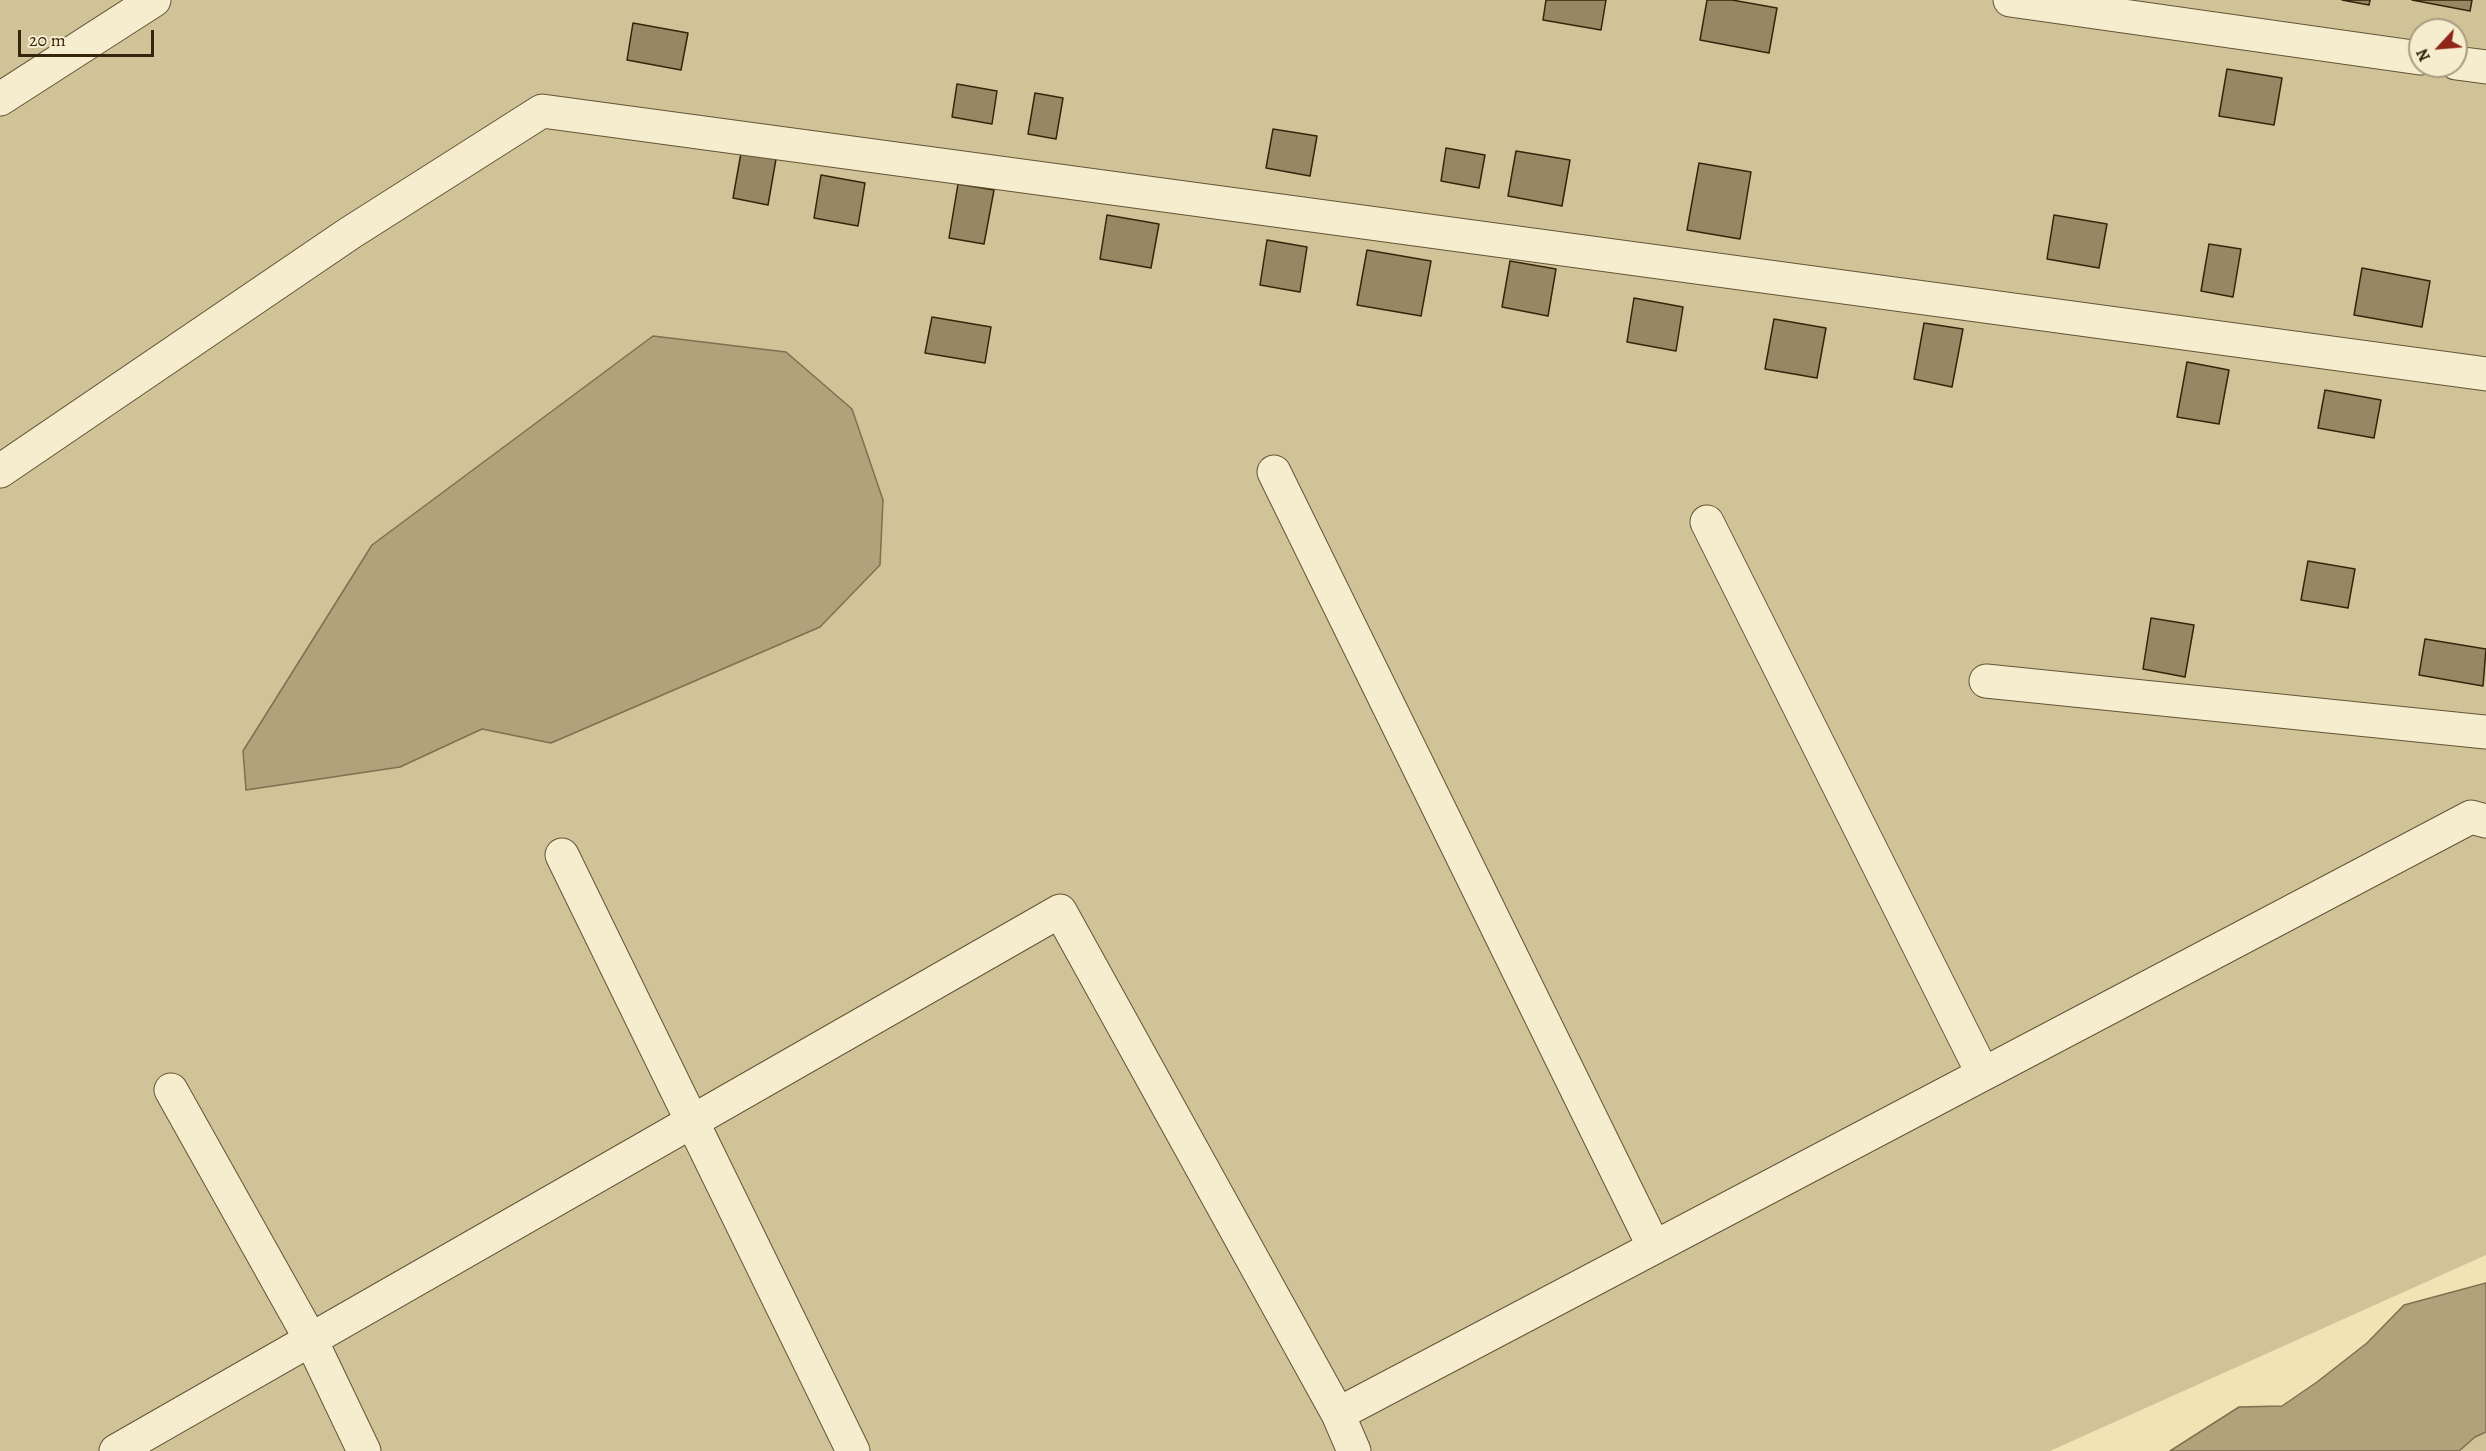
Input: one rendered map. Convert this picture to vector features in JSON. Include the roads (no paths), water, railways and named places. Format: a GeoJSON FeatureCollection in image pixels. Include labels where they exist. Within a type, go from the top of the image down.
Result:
{"type":"FeatureCollection","features":[{"type":"Feature","properties":{"kind":"lane"},"geometry":{"type":"LineString","coordinates":[[0,99],[154,0]]}},
{"type":"Feature","properties":{"kind":"lane"},"geometry":{"type":"LineString","coordinates":[[2010,0],[2408,56]]}},
{"type":"Feature","properties":{"kind":"lane"},"geometry":{"type":"LineString","coordinates":[[2468,65],[2486,68]]}},
{"type":"Feature","properties":{"kind":"lane"},"geometry":{"type":"LineString","coordinates":[[0,471],[350,233],[542,111],[2486,374]]}},
{"type":"Feature","properties":{"kind":"lane"},"geometry":{"type":"LineString","coordinates":[[1274,472],[1654,1247]]}},
{"type":"Feature","properties":{"kind":"lane"},"geometry":{"type":"LineString","coordinates":[[1707,522],[1983,1074]]}},
{"type":"Feature","properties":{"kind":"lane"},"geometry":{"type":"LineString","coordinates":[[1986,681],[2486,732]]}},
{"type":"Feature","properties":{"kind":"lane"},"geometry":{"type":"LineString","coordinates":[[1338,1414],[2471,817],[2486,821]]}},
{"type":"Feature","properties":{"kind":"lane"},"geometry":{"type":"LineString","coordinates":[[562,855],[853,1451]]}},
{"type":"Feature","properties":{"kind":"lane"},"geometry":{"type":"LineString","coordinates":[[116,1451],[1060,911],[1338,1414],[1354,1451]]}},
{"type":"Feature","properties":{"kind":"lane"},"geometry":{"type":"LineString","coordinates":[[171,1090],[311,1340],[363,1451]]}}]}
